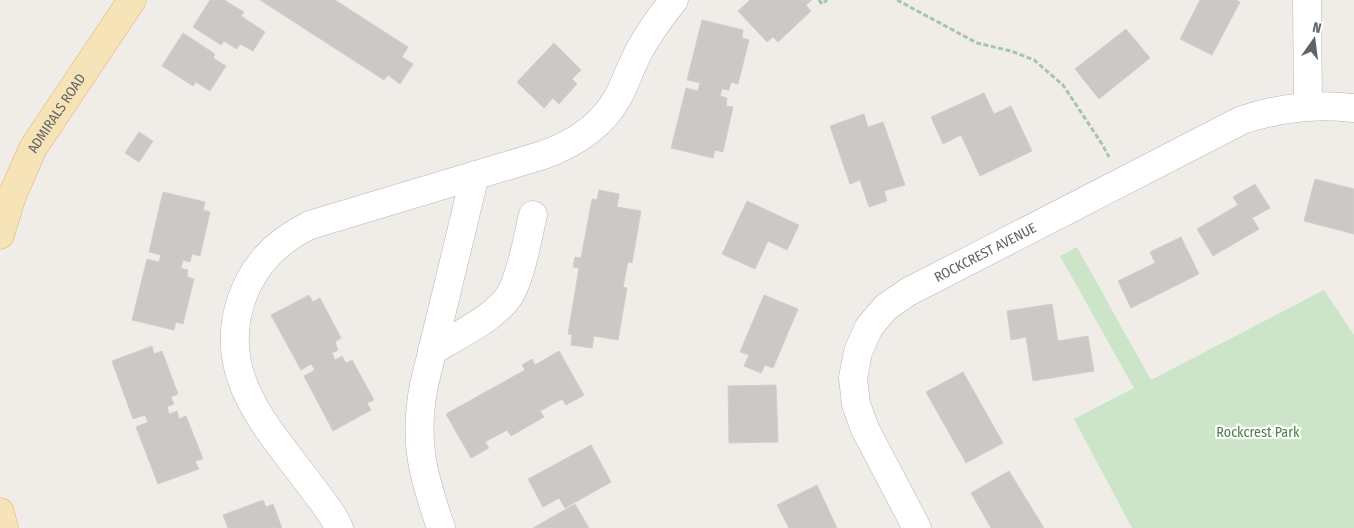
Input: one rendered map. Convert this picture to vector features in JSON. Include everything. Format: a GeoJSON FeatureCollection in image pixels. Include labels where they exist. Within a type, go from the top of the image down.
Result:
{"type":"FeatureCollection","features":[{"type":"Feature","properties":{"kind":"main road","name":"ADMIRALS ROAD"},"geometry":{"type":"LineString","coordinates":[[0,235],[12,196],[33,148],[132,0]]}},
{"type":"Feature","properties":{"kind":"main road"},"geometry":{"type":"LineString","coordinates":[[0,512],[4,528]]}},
{"type":"Feature","properties":{"kind":"street"},"geometry":{"type":"LineString","coordinates":[[339,528],[328,509],[259,415],[244,387],[239,372],[235,340],[239,308],[251,278],[260,264],[277,246],[296,232],[326,219],[558,150],[579,138],[597,124],[616,99],[646,38],[674,0]]}},
{"type":"Feature","properties":{"kind":"street"},"geometry":{"type":"LineString","coordinates":[[1307,0],[1308,106]]}},
{"type":"Feature","properties":{"kind":"street","name":"ROCKCREST AVENUE"},"geometry":{"type":"LineString","coordinates":[[917,528],[865,429],[856,404],[853,378],[858,352],[869,327],[886,307],[908,292],[1242,120],[1286,108],[1308,106],[1354,108]]}},
{"type":"Feature","properties":{"kind":"street"},"geometry":{"type":"LineString","coordinates":[[439,520],[429,494],[421,463],[418,432],[421,400],[474,175]]}},
{"type":"Feature","properties":{"kind":"street"},"geometry":{"type":"LineString","coordinates":[[433,188],[443,187],[453,190],[465,208],[464,218]]}},
{"type":"Feature","properties":{"kind":"street"},"geometry":{"type":"LineString","coordinates":[[432,351],[502,306],[512,292],[518,277],[532,215]]}},
{"type":"Feature","properties":{"kind":"path"},"geometry":{"type":"LineString","coordinates":[[819,0],[822,4],[827,0]]}},
{"type":"Feature","properties":{"kind":"path"},"geometry":{"type":"LineString","coordinates":[[897,0],[977,42],[1011,51],[1034,60],[1063,85],[1102,144],[1122,182]]}},
{"type":"Feature","properties":{"kind":"green space","name":"Rockcrest Park"},"geometry":{"type":"Polygon","coordinates":[[[1077,247],[1151,380],[1324,290],[1354,335],[1354,528],[1132,528],[1074,419],[1134,388],[1060,256],[1077,247]]]}},
{"type":"Feature","properties":{"kind":"building"},"geometry":{"type":"Polygon","coordinates":[[[210,0],[224,0],[244,12],[241,16],[265,32],[253,51],[240,44],[237,49],[224,41],[221,45],[193,27],[210,0]]]}},
{"type":"Feature","properties":{"kind":"building"},"geometry":{"type":"Polygon","coordinates":[[[260,0],[335,0],[408,47],[402,57],[413,64],[400,84],[388,75],[384,80],[260,0]]]}},
{"type":"Feature","properties":{"kind":"building"},"geometry":{"type":"Polygon","coordinates":[[[750,0],[812,0],[806,5],[811,11],[778,42],[773,37],[767,42],[738,11],[750,0]]]}},
{"type":"Feature","properties":{"kind":"building"},"geometry":{"type":"Polygon","coordinates":[[[1200,0],[1236,0],[1240,2],[1212,55],[1180,39],[1200,0]]]}},
{"type":"Feature","properties":{"kind":"building"},"geometry":{"type":"Polygon","coordinates":[[[702,20],[743,30],[742,38],[749,40],[738,84],[731,82],[729,90],[722,89],[720,96],[727,98],[726,106],[733,107],[723,152],[715,150],[713,158],[671,148],[686,88],[698,91],[700,83],[687,80],[702,20]]]}},
{"type":"Feature","properties":{"kind":"building"},"geometry":{"type":"Polygon","coordinates":[[[1126,29],[1150,58],[1099,99],[1075,69],[1126,29]]]}},
{"type":"Feature","properties":{"kind":"building"},"geometry":{"type":"Polygon","coordinates":[[[183,33],[215,54],[213,58],[226,66],[210,91],[196,82],[193,86],[162,66],[183,33]]]}},
{"type":"Feature","properties":{"kind":"building"},"geometry":{"type":"Polygon","coordinates":[[[554,43],[581,70],[572,79],[577,84],[559,104],[553,98],[544,108],[517,82],[554,43]]]}},
{"type":"Feature","properties":{"kind":"building"},"geometry":{"type":"Polygon","coordinates":[[[984,93],[994,114],[1011,106],[1032,151],[980,176],[961,135],[943,144],[931,117],[984,93]]]}},
{"type":"Feature","properties":{"kind":"building"},"geometry":{"type":"Polygon","coordinates":[[[864,114],[868,127],[883,122],[905,185],[884,191],[887,201],[869,207],[860,180],[850,184],[830,126],[864,114]]]}},
{"type":"Feature","properties":{"kind":"building"},"geometry":{"type":"Polygon","coordinates":[[[139,132],[153,141],[139,162],[125,153],[139,132]]]}},
{"type":"Feature","properties":{"kind":"building"},"geometry":{"type":"Polygon","coordinates":[[[1315,179],[1354,189],[1354,234],[1304,221],[1315,179]]]}},
{"type":"Feature","properties":{"kind":"building"},"geometry":{"type":"Polygon","coordinates":[[[1255,184],[1270,208],[1252,218],[1259,229],[1213,256],[1197,229],[1238,205],[1233,197],[1255,184]]]}},
{"type":"Feature","properties":{"kind":"building"},"geometry":{"type":"Polygon","coordinates":[[[599,190],[619,194],[617,207],[641,211],[632,263],[628,262],[623,287],[627,288],[618,340],[594,336],[592,348],[571,345],[572,335],[568,334],[579,268],[573,267],[575,257],[581,258],[592,199],[597,200],[599,190]]]}},
{"type":"Feature","properties":{"kind":"building"},"geometry":{"type":"Polygon","coordinates":[[[163,192],[205,202],[203,210],[210,212],[200,256],[192,254],[190,262],[183,260],[181,268],[188,270],[187,277],[194,279],[183,324],[176,322],[174,330],[132,320],[147,259],[159,262],[161,255],[149,252],[163,192]]]}},
{"type":"Feature","properties":{"kind":"building"},"geometry":{"type":"Polygon","coordinates":[[[747,201],[799,225],[787,250],[768,241],[755,269],[722,254],[747,201]]]}},
{"type":"Feature","properties":{"kind":"building"},"geometry":{"type":"Polygon","coordinates":[[[1181,237],[1199,274],[1131,308],[1118,281],[1155,263],[1150,252],[1181,237]]]}},
{"type":"Feature","properties":{"kind":"building"},"geometry":{"type":"Polygon","coordinates":[[[309,295],[313,302],[320,298],[341,338],[335,342],[338,350],[332,353],[335,360],[342,356],[346,363],[352,360],[374,400],[367,403],[371,410],[333,431],[304,376],[315,370],[311,364],[301,370],[271,315],[309,295]]]}},
{"type":"Feature","properties":{"kind":"building"},"geometry":{"type":"Polygon","coordinates":[[[764,295],[798,309],[773,368],[765,365],[761,373],[744,366],[749,355],[740,352],[764,295]]]}},
{"type":"Feature","properties":{"kind":"building"},"geometry":{"type":"Polygon","coordinates":[[[1052,304],[1058,341],[1088,336],[1094,371],[1033,381],[1026,337],[1011,340],[1007,311],[1052,304]]]}},
{"type":"Feature","properties":{"kind":"building"},"geometry":{"type":"Polygon","coordinates":[[[152,346],[154,354],[162,351],[178,394],[171,397],[174,404],[167,407],[169,414],[177,411],[179,419],[186,416],[203,459],[195,461],[199,469],[158,484],[136,427],[148,422],[145,415],[133,419],[112,361],[152,346]]]}},
{"type":"Feature","properties":{"kind":"building"},"geometry":{"type":"Polygon","coordinates":[[[559,351],[584,395],[566,405],[562,399],[540,411],[544,417],[511,436],[507,430],[485,442],[489,448],[471,458],[446,414],[525,370],[522,365],[532,359],[535,365],[559,351]]]}},
{"type":"Feature","properties":{"kind":"building"},"geometry":{"type":"Polygon","coordinates":[[[963,372],[1003,443],[966,463],[926,392],[963,372]]]}},
{"type":"Feature","properties":{"kind":"building"},"geometry":{"type":"Polygon","coordinates":[[[776,385],[778,442],[729,443],[728,386],[776,385]]]}},
{"type":"Feature","properties":{"kind":"building"},"geometry":{"type":"Polygon","coordinates":[[[591,445],[611,482],[565,508],[559,498],[543,507],[528,479],[591,445]]]}},
{"type":"Feature","properties":{"kind":"building"},"geometry":{"type":"Polygon","coordinates":[[[1009,471],[1044,528],[991,528],[971,493],[1009,471]]]}},
{"type":"Feature","properties":{"kind":"building"},"geometry":{"type":"Polygon","coordinates":[[[817,485],[837,528],[789,528],[777,505],[817,485]]]}},
{"type":"Feature","properties":{"kind":"building"},"geometry":{"type":"Polygon","coordinates":[[[263,500],[266,507],[273,504],[282,528],[228,528],[223,515],[263,500]]]}},
{"type":"Feature","properties":{"kind":"building"},"geometry":{"type":"Polygon","coordinates":[[[575,504],[589,528],[533,528],[575,504]]]}}]}
